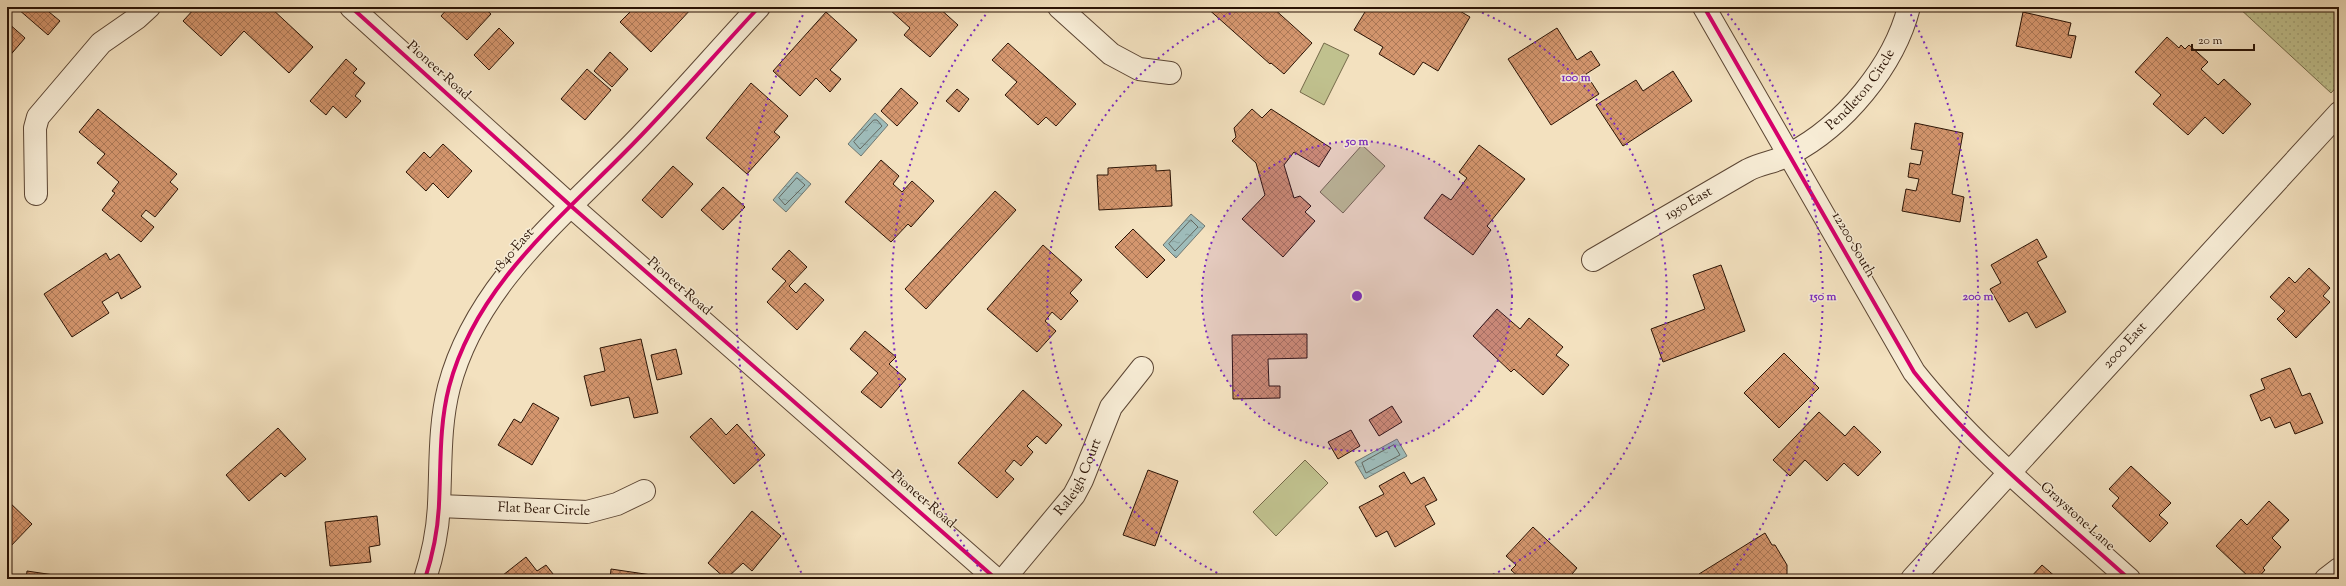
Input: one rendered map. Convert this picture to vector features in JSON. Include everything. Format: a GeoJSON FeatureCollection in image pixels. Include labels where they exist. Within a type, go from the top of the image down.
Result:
{"type":"FeatureCollection","features":[{"type":"Feature","properties":{"kind":"street"},"geometry":{"type":"LineString","coordinates":[[36,194],[34,128],[38,116],[101,43],[137,18],[149,7]]}},
{"type":"Feature","properties":{"kind":"street","name":"Pioneer Road"},"geometry":{"type":"LineString","coordinates":[[351,7],[571,206],[996,579]]}},
{"type":"Feature","properties":{"kind":"street","name":"1840 East"},"geometry":{"type":"LineString","coordinates":[[425,579],[434,550],[439,506],[441,426],[449,387],[463,345],[484,305],[512,269],[571,206],[626,151],[759,7]]}},
{"type":"Feature","properties":{"kind":"street"},"geometry":{"type":"LineString","coordinates":[[1059,7],[1111,54],[1138,69],[1170,73]]}},
{"type":"Feature","properties":{"kind":"street","name":"12200 South"},"geometry":{"type":"LineString","coordinates":[[1704,7],[1914,372],[1932,395],[2010,472]]}},
{"type":"Feature","properties":{"kind":"street","name":"Pendleton Circle"},"geometry":{"type":"LineString","coordinates":[[1789,155],[1818,138],[1875,79],[1895,46],[1909,7]]}},
{"type":"Feature","properties":{"kind":"street","name":"2000 East"},"geometry":{"type":"LineString","coordinates":[[1912,579],[2339,113]]}},
{"type":"Feature","properties":{"kind":"street","name":"1950 East"},"geometry":{"type":"LineString","coordinates":[[1593,260],[1753,167],[1789,155]]}},
{"type":"Feature","properties":{"kind":"street","name":"Raleigh Court"},"geometry":{"type":"LineString","coordinates":[[1004,579],[1074,496],[1082,480],[1111,407],[1142,368]]}},
{"type":"Feature","properties":{"kind":"street","name":"Graystone Lane"},"geometry":{"type":"LineString","coordinates":[[2010,472],[2129,579]]}},
{"type":"Feature","properties":{"kind":"street","name":"Flat Bear Circle"},"geometry":{"type":"LineString","coordinates":[[439,506],[587,512],[617,504],[644,491]]}},
{"type":"Feature","properties":{"kind":"street"},"geometry":{"type":"LineString","coordinates":[[2326,579],[2339,569]]}},
{"type":"Feature","properties":{"kind":"green space"},"geometry":{"type":"Polygon","coordinates":[[[2238,7],[2339,7],[2339,84],[2331,93],[2238,7]]]}},
{"type":"Feature","properties":{"kind":"green space"},"geometry":{"type":"Polygon","coordinates":[[[1324,43],[1349,55],[1324,105],[1300,92],[1324,43]]]}},
{"type":"Feature","properties":{"kind":"green space"},"geometry":{"type":"Polygon","coordinates":[[[1362,145],[1385,166],[1343,213],[1320,192],[1362,145]]]}},
{"type":"Feature","properties":{"kind":"green space"},"geometry":{"type":"Polygon","coordinates":[[[1305,460],[1328,483],[1276,536],[1253,512],[1305,460]]]}},
{"type":"Feature","properties":{"kind":"water"},"geometry":{"type":"Polygon","coordinates":[[[875,113],[888,125],[861,156],[848,144],[875,113]]]}},
{"type":"Feature","properties":{"kind":"water"},"geometry":{"type":"Polygon","coordinates":[[[797,172],[811,184],[786,212],[773,200],[797,172]]]}},
{"type":"Feature","properties":{"kind":"water"},"geometry":{"type":"Polygon","coordinates":[[[1191,214],[1205,226],[1176,258],[1163,245],[1191,214]]]}},
{"type":"Feature","properties":{"kind":"water"},"geometry":{"type":"Polygon","coordinates":[[[1397,439],[1407,456],[1365,479],[1355,462],[1397,439]]]}},
{"type":"Feature","properties":{"kind":"building"},"geometry":{"type":"Polygon","coordinates":[[[19,7],[43,7],[60,21],[48,35],[18,9],[19,7]]]}},
{"type":"Feature","properties":{"kind":"building"},"geometry":{"type":"Polygon","coordinates":[[[196,7],[270,7],[313,47],[289,73],[244,31],[221,56],[183,21],[196,7]]]}},
{"type":"Feature","properties":{"kind":"building"},"geometry":{"type":"Polygon","coordinates":[[[449,7],[483,7],[491,14],[467,40],[441,16],[449,7]]]}},
{"type":"Feature","properties":{"kind":"building"},"geometry":{"type":"Polygon","coordinates":[[[635,7],[693,7],[651,52],[620,22],[635,7]]]}},
{"type":"Feature","properties":{"kind":"building"},"geometry":{"type":"Polygon","coordinates":[[[891,7],[938,7],[958,25],[930,57],[904,35],[910,28],[889,9],[891,7]]]}},
{"type":"Feature","properties":{"kind":"building"},"geometry":{"type":"Polygon","coordinates":[[[1206,7],[1272,7],[1312,43],[1284,74],[1271,63],[1270,64],[1206,7]]]}},
{"type":"Feature","properties":{"kind":"building"},"geometry":{"type":"Polygon","coordinates":[[[1368,7],[1453,7],[1470,17],[1438,71],[1423,62],[1414,75],[1379,54],[1383,47],[1354,30],[1368,7]]]}},
{"type":"Feature","properties":{"kind":"building"},"geometry":{"type":"Polygon","coordinates":[[[826,12],[857,40],[830,70],[841,79],[830,92],[816,78],[800,96],[773,71],[826,12]]]}},
{"type":"Feature","properties":{"kind":"building"},"geometry":{"type":"Polygon","coordinates":[[[2023,12],[2071,23],[2068,35],[2076,36],[2071,58],[2016,46],[2023,12]]]}},
{"type":"Feature","properties":{"kind":"building"},"geometry":{"type":"Polygon","coordinates":[[[7,22],[25,38],[7,59],[7,22]]]}},
{"type":"Feature","properties":{"kind":"building"},"geometry":{"type":"Polygon","coordinates":[[[499,28],[514,43],[489,70],[474,55],[499,28]]]}},
{"type":"Feature","properties":{"kind":"building"},"geometry":{"type":"Polygon","coordinates":[[[1557,28],[1577,60],[1591,51],[1600,65],[1586,74],[1599,94],[1551,125],[1508,59],[1557,28]]]}},
{"type":"Feature","properties":{"kind":"building"},"geometry":{"type":"Polygon","coordinates":[[[2167,37],[2179,48],[2181,45],[2185,49],[2189,45],[2208,62],[2201,69],[2218,85],[2224,79],[2251,104],[2223,134],[2205,117],[2188,135],[2153,104],[2161,95],[2135,72],[2167,37]]]}},
{"type":"Feature","properties":{"kind":"building"},"geometry":{"type":"Polygon","coordinates":[[[1008,43],[1076,104],[1056,126],[1046,117],[1038,125],[1005,95],[1017,82],[992,60],[1008,43]]]}},
{"type":"Feature","properties":{"kind":"building"},"geometry":{"type":"Polygon","coordinates":[[[610,52],[628,69],[612,87],[594,71],[610,52]]]}},
{"type":"Feature","properties":{"kind":"building"},"geometry":{"type":"Polygon","coordinates":[[[346,59],[357,69],[353,73],[365,83],[355,96],[361,101],[346,118],[333,106],[326,115],[310,101],[346,59]]]}},
{"type":"Feature","properties":{"kind":"building"},"geometry":{"type":"Polygon","coordinates":[[[587,69],[611,90],[585,120],[561,99],[587,69]]]}},
{"type":"Feature","properties":{"kind":"building"},"geometry":{"type":"Polygon","coordinates":[[[1673,71],[1692,101],[1623,146],[1596,105],[1636,80],[1643,91],[1673,71]]]}},
{"type":"Feature","properties":{"kind":"building"},"geometry":{"type":"Polygon","coordinates":[[[751,83],[788,116],[774,132],[780,137],[747,174],[706,138],[751,83]]]}},
{"type":"Feature","properties":{"kind":"building"},"geometry":{"type":"Polygon","coordinates":[[[901,88],[918,103],[897,126],[881,111],[901,88]]]}},
{"type":"Feature","properties":{"kind":"building"},"geometry":{"type":"Polygon","coordinates":[[[957,89],[969,99],[959,112],[946,101],[957,89]]]}},
{"type":"Feature","properties":{"kind":"building"},"geometry":{"type":"Polygon","coordinates":[[[98,109],[177,174],[170,182],[178,189],[155,217],[146,210],[141,216],[154,227],[141,242],[102,210],[115,193],[112,191],[119,182],[97,163],[105,154],[79,132],[98,109]]]}},
{"type":"Feature","properties":{"kind":"building"},"geometry":{"type":"Polygon","coordinates":[[[1252,109],[1262,118],[1271,109],[1331,148],[1319,167],[1294,152],[1284,165],[1294,198],[1300,196],[1311,206],[1305,212],[1315,221],[1283,257],[1242,219],[1265,195],[1256,163],[1232,141],[1236,137],[1234,128],[1252,109]]]}},
{"type":"Feature","properties":{"kind":"building"},"geometry":{"type":"Polygon","coordinates":[[[1915,123],[1963,133],[1952,194],[1964,197],[1960,222],[1902,211],[1906,189],[1916,191],[1919,179],[1908,177],[1910,163],[1920,165],[1923,151],[1911,149],[1915,123]]]}},
{"type":"Feature","properties":{"kind":"building"},"geometry":{"type":"Polygon","coordinates":[[[443,144],[472,171],[448,198],[433,183],[426,191],[406,172],[424,152],[430,158],[443,144]]]}},
{"type":"Feature","properties":{"kind":"building"},"geometry":{"type":"Polygon","coordinates":[[[1479,145],[1525,179],[1487,226],[1491,230],[1473,255],[1424,218],[1442,194],[1451,200],[1467,178],[1459,172],[1479,145]]]}},
{"type":"Feature","properties":{"kind":"building"},"geometry":{"type":"Polygon","coordinates":[[[881,160],[899,176],[893,184],[902,192],[912,181],[934,201],[911,227],[908,224],[891,242],[845,202],[881,160]]]}},
{"type":"Feature","properties":{"kind":"building"},"geometry":{"type":"Polygon","coordinates":[[[1156,165],[1156,171],[1170,170],[1172,206],[1099,210],[1097,175],[1108,175],[1108,168],[1156,165]]]}},
{"type":"Feature","properties":{"kind":"building"},"geometry":{"type":"Polygon","coordinates":[[[673,166],[693,184],[662,218],[642,200],[673,166]]]}},
{"type":"Feature","properties":{"kind":"building"},"geometry":{"type":"Polygon","coordinates":[[[723,187],[745,207],[723,230],[701,210],[723,187]]]}},
{"type":"Feature","properties":{"kind":"building"},"geometry":{"type":"Polygon","coordinates":[[[995,191],[1016,210],[926,309],[905,289],[995,191]]]}},
{"type":"Feature","properties":{"kind":"building"},"geometry":{"type":"Polygon","coordinates":[[[1133,229],[1165,260],[1147,278],[1115,247],[1133,229]]]}},
{"type":"Feature","properties":{"kind":"building"},"geometry":{"type":"Polygon","coordinates":[[[2037,239],[2047,257],[2037,262],[2066,312],[2036,328],[2027,312],[2009,322],[1990,289],[2001,283],[1991,265],[2037,239]]]}},
{"type":"Feature","properties":{"kind":"building"},"geometry":{"type":"Polygon","coordinates":[[[1043,245],[1082,280],[1070,293],[1078,301],[1061,320],[1052,312],[1045,321],[1056,331],[1037,352],[987,309],[1043,245]]]}},
{"type":"Feature","properties":{"kind":"building"},"geometry":{"type":"Polygon","coordinates":[[[789,250],[807,267],[789,286],[796,293],[805,283],[824,300],[797,330],[767,302],[786,281],[772,269],[789,250]]]}},
{"type":"Feature","properties":{"kind":"building"},"geometry":{"type":"Polygon","coordinates":[[[106,253],[110,260],[119,254],[141,287],[121,299],[118,292],[102,302],[109,313],[72,337],[44,294],[106,253]]]}},
{"type":"Feature","properties":{"kind":"building"},"geometry":{"type":"Polygon","coordinates":[[[1721,265],[1745,331],[1663,362],[1651,329],[1705,309],[1693,275],[1721,265]]]}},
{"type":"Feature","properties":{"kind":"building"},"geometry":{"type":"Polygon","coordinates":[[[2309,268],[2330,288],[2323,296],[2330,302],[2296,338],[2277,319],[2285,311],[2270,297],[2289,277],[2295,283],[2309,268]]]}},
{"type":"Feature","properties":{"kind":"building"},"geometry":{"type":"Polygon","coordinates":[[[1497,309],[1520,329],[1529,318],[1563,347],[1556,355],[1569,365],[1543,395],[1514,369],[1511,372],[1473,336],[1497,309]]]}},
{"type":"Feature","properties":{"kind":"building"},"geometry":{"type":"Polygon","coordinates":[[[865,331],[896,357],[889,364],[906,379],[881,408],[861,392],[878,373],[850,349],[865,331]]]}},
{"type":"Feature","properties":{"kind":"building"},"geometry":{"type":"Polygon","coordinates":[[[1307,334],[1307,358],[1268,359],[1269,386],[1280,386],[1280,398],[1233,399],[1232,335],[1307,334]]]}},
{"type":"Feature","properties":{"kind":"building"},"geometry":{"type":"Polygon","coordinates":[[[641,339],[658,413],[634,418],[629,397],[591,406],[584,376],[605,371],[600,348],[641,339]]]}},
{"type":"Feature","properties":{"kind":"building"},"geometry":{"type":"Polygon","coordinates":[[[676,349],[682,374],[657,380],[651,355],[676,349]]]}},
{"type":"Feature","properties":{"kind":"building"},"geometry":{"type":"Polygon","coordinates":[[[1784,353],[1819,388],[1779,428],[1744,393],[1784,353]]]}},
{"type":"Feature","properties":{"kind":"building"},"geometry":{"type":"Polygon","coordinates":[[[2290,368],[2302,396],[2310,393],[2323,423],[2295,434],[2290,422],[2275,428],[2270,417],[2261,421],[2250,395],[2265,389],[2261,379],[2290,368]]]}},
{"type":"Feature","properties":{"kind":"building"},"geometry":{"type":"Polygon","coordinates":[[[1023,390],[1062,425],[1046,444],[1037,436],[1027,446],[1033,452],[1021,466],[1014,460],[1005,471],[1014,479],[997,498],[958,463],[1023,390]]]}},
{"type":"Feature","properties":{"kind":"building"},"geometry":{"type":"Polygon","coordinates":[[[533,403],[559,418],[532,465],[498,445],[514,419],[521,423],[533,403]]]}},
{"type":"Feature","properties":{"kind":"building"},"geometry":{"type":"Polygon","coordinates":[[[1392,406],[1402,422],[1379,436],[1369,420],[1392,406]]]}},
{"type":"Feature","properties":{"kind":"building"},"geometry":{"type":"Polygon","coordinates":[[[1819,412],[1845,436],[1854,426],[1881,452],[1858,476],[1844,463],[1827,481],[1805,460],[1790,476],[1773,460],[1819,412]]]}},
{"type":"Feature","properties":{"kind":"building"},"geometry":{"type":"Polygon","coordinates":[[[711,418],[726,435],[737,424],[765,455],[734,484],[690,437],[711,418]]]}},
{"type":"Feature","properties":{"kind":"building"},"geometry":{"type":"Polygon","coordinates":[[[278,428],[306,459],[285,477],[281,473],[249,501],[226,475],[278,428]]]}},
{"type":"Feature","properties":{"kind":"building"},"geometry":{"type":"Polygon","coordinates":[[[1351,430],[1360,446],[1338,459],[1328,442],[1351,430]]]}},
{"type":"Feature","properties":{"kind":"building"},"geometry":{"type":"Polygon","coordinates":[[[2131,466],[2171,503],[2159,515],[2168,523],[2150,542],[2112,506],[2119,498],[2109,489],[2131,466]]]}},
{"type":"Feature","properties":{"kind":"building"},"geometry":{"type":"Polygon","coordinates":[[[1148,470],[1178,481],[1155,546],[1123,535],[1148,470]]]}},
{"type":"Feature","properties":{"kind":"building"},"geometry":{"type":"Polygon","coordinates":[[[1404,472],[1411,484],[1424,477],[1437,500],[1425,506],[1435,524],[1395,547],[1387,531],[1376,537],[1359,507],[1384,494],[1379,486],[1404,472]]]}},
{"type":"Feature","properties":{"kind":"building"},"geometry":{"type":"Polygon","coordinates":[[[7,500],[32,524],[7,550],[7,500]]]}},
{"type":"Feature","properties":{"kind":"building"},"geometry":{"type":"Polygon","coordinates":[[[2269,501],[2289,520],[2272,538],[2281,547],[2263,568],[2265,570],[2257,579],[2251,579],[2216,546],[2241,519],[2247,525],[2269,501]]]}},
{"type":"Feature","properties":{"kind":"building"},"geometry":{"type":"Polygon","coordinates":[[[752,511],[781,536],[752,571],[743,563],[726,579],[708,563],[752,511]]]}},
{"type":"Feature","properties":{"kind":"building"},"geometry":{"type":"Polygon","coordinates":[[[377,516],[380,545],[369,547],[371,562],[330,566],[325,522],[377,516]]]}},
{"type":"Feature","properties":{"kind":"building"},"geometry":{"type":"Polygon","coordinates":[[[1533,527],[1577,568],[1568,579],[1521,579],[1511,570],[1516,565],[1506,556],[1533,527]]]}},
{"type":"Feature","properties":{"kind":"building"},"geometry":{"type":"Polygon","coordinates":[[[1765,533],[1772,545],[1775,545],[1787,565],[1787,579],[1703,579],[1699,574],[1765,533]]]}},
{"type":"Feature","properties":{"kind":"building"},"geometry":{"type":"Polygon","coordinates":[[[526,557],[537,571],[546,565],[557,579],[498,579],[526,557]]]}},
{"type":"Feature","properties":{"kind":"building"},"geometry":{"type":"Polygon","coordinates":[[[2042,565],[2058,579],[2029,579],[2042,565]]]}},
{"type":"Feature","properties":{"kind":"building"},"geometry":{"type":"Polygon","coordinates":[[[611,569],[672,578],[672,579],[610,579],[611,569]]]}},
{"type":"Feature","properties":{"kind":"building"},"geometry":{"type":"Polygon","coordinates":[[[27,571],[81,579],[26,579],[27,571]]]}},
{"type":"Feature","properties":{"kind":"cycle path"},"geometry":{"type":"LineString","coordinates":[[351,7],[571,206],[996,579]]}},
{"type":"Feature","properties":{"kind":"cycle path"},"geometry":{"type":"LineString","coordinates":[[425,579],[433,551],[438,523],[442,431],[449,387],[461,351],[478,318],[498,288],[546,231],[659,117],[759,7]]}},
{"type":"Feature","properties":{"kind":"cycle path"},"geometry":{"type":"LineString","coordinates":[[1704,7],[1914,372],[1963,428],[2017,480],[2129,579]]}}]}
